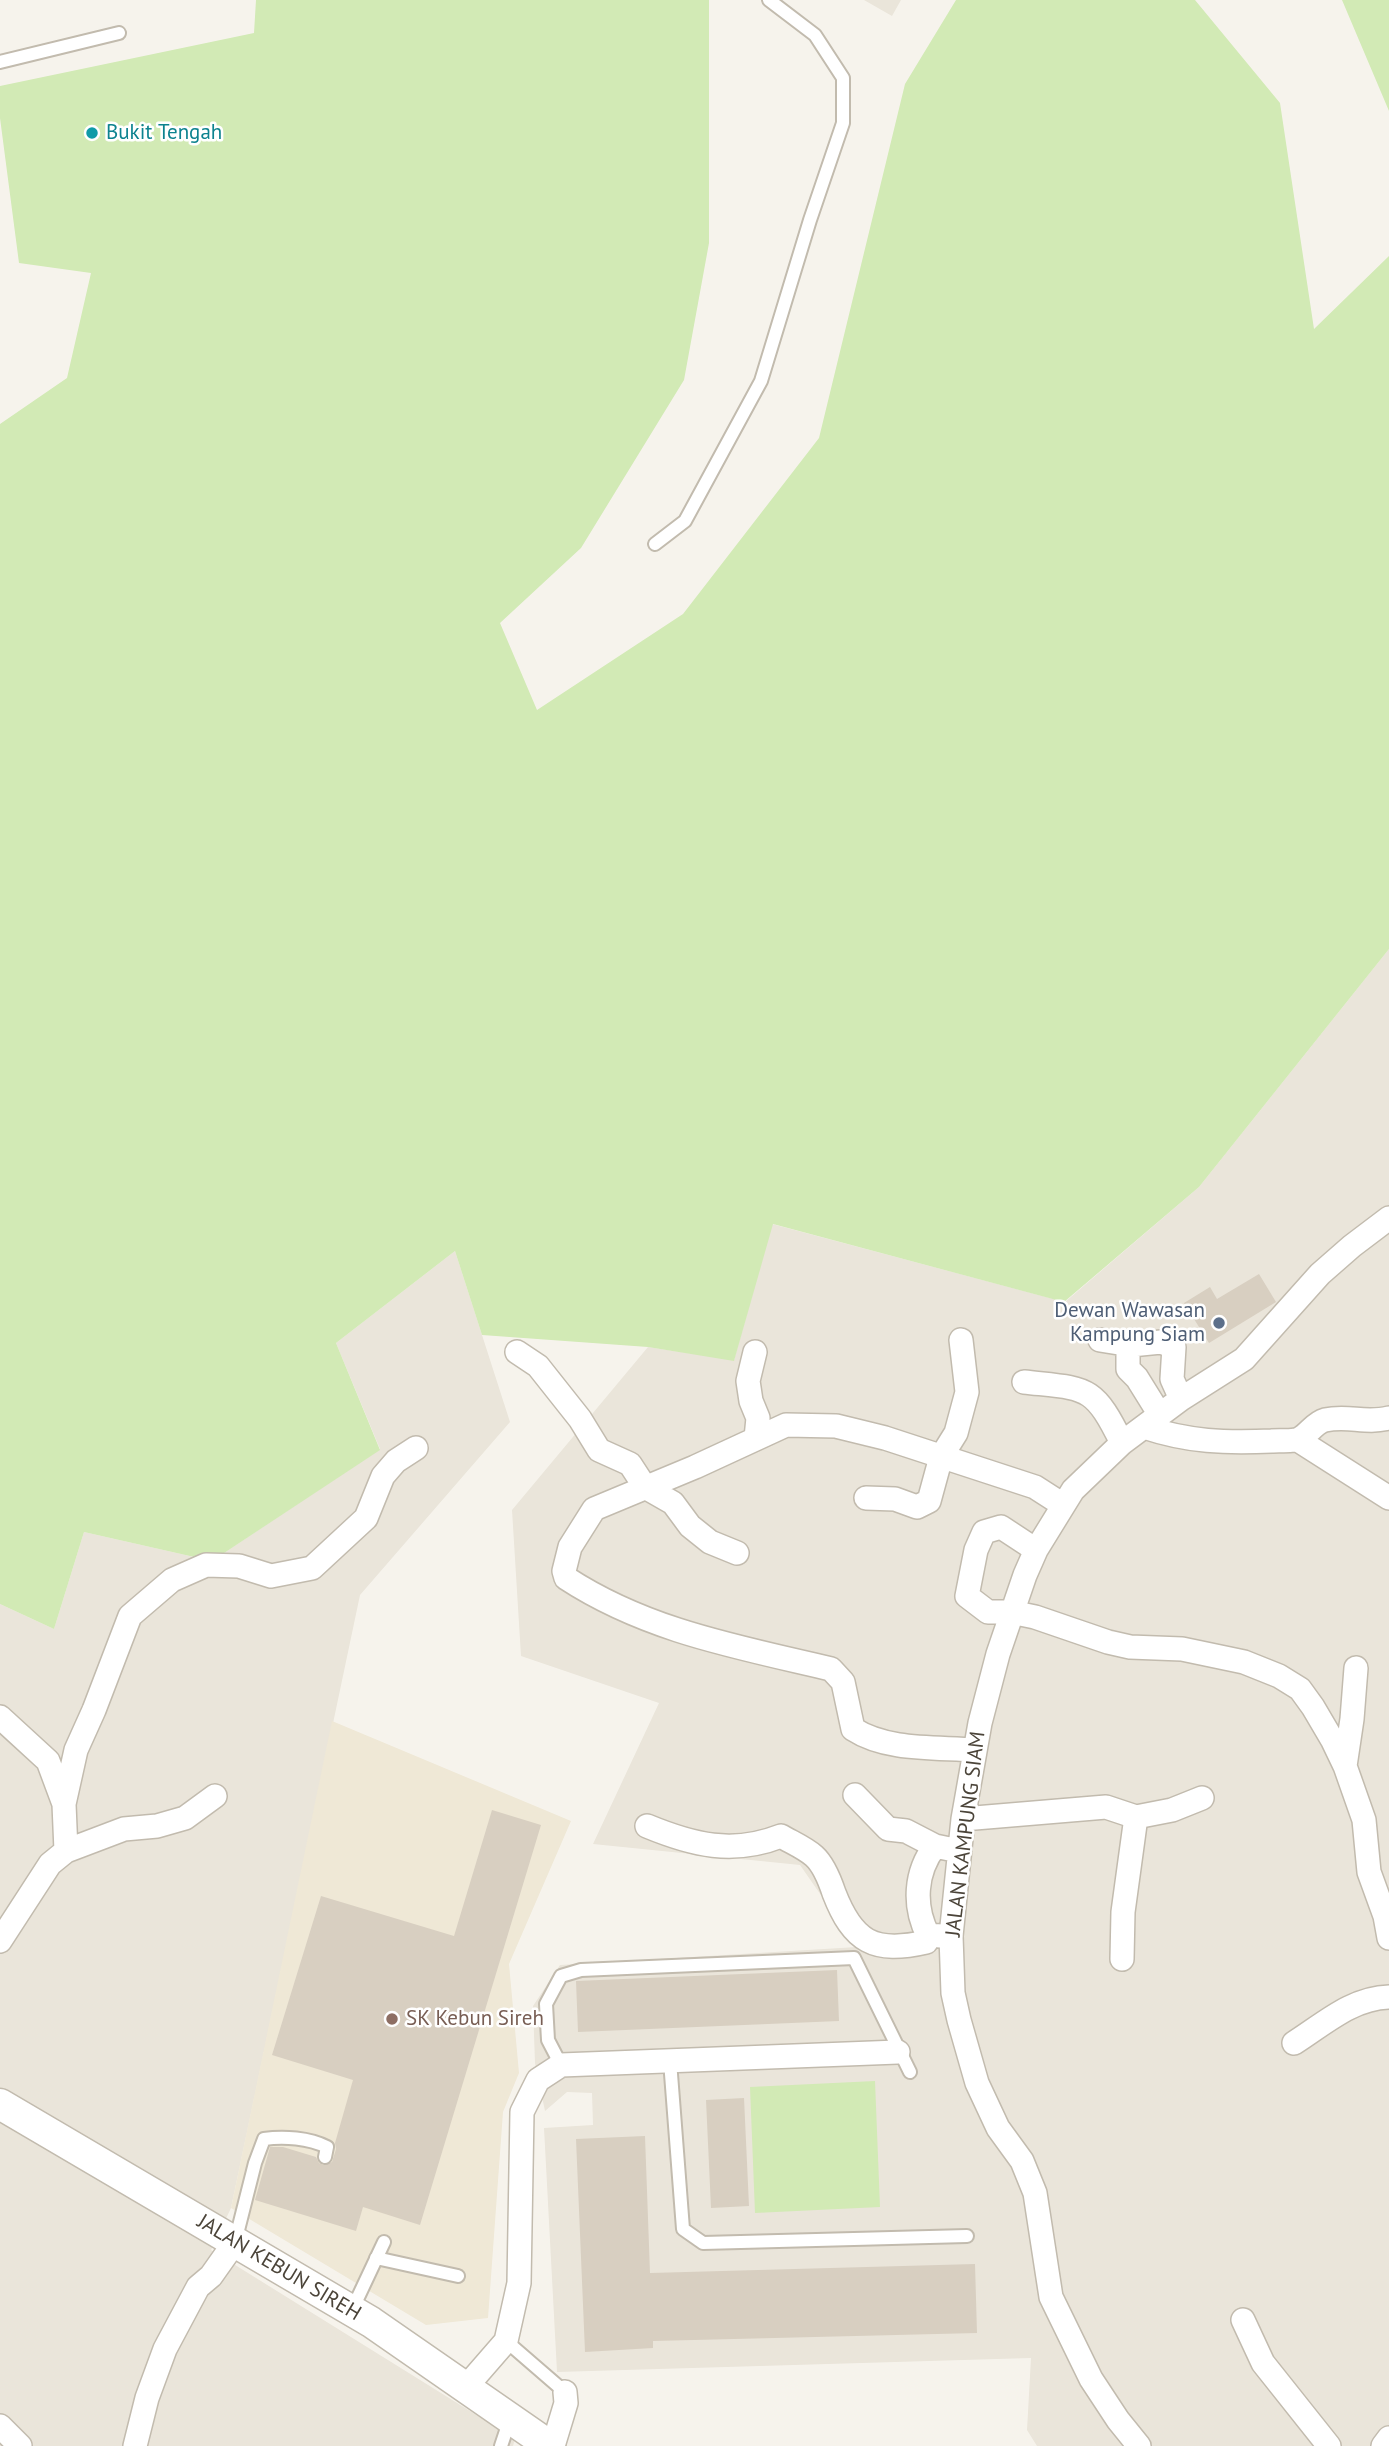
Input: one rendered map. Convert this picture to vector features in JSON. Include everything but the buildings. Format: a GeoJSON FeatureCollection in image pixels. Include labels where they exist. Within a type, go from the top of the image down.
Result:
{"type":"FeatureCollection","features":[{"type":"Feature","properties":{"kind":"street","name":"JALAN KAMPUNG SIAM"},"geometry":{"type":"LineString","coordinates":[[1139,2446],[1091,2379],[1051,2297],[1035,2193],[1022,2161],[998,2127],[968,2057],[953,1993],[951,1936],[963,1819],[975,1750],[987,1695],[1012,1612],[1036,1550],[1073,1490],[1122,1443],[1181,1399],[1244,1359],[1320,1274],[1389,1217]]}},
{"type":"Feature","properties":{"kind":"street"},"geometry":{"type":"LineString","coordinates":[[866,1498],[895,1499],[917,1507],[929,1500],[941,1457],[956,1433],[967,1392],[961,1340]]}},
{"type":"Feature","properties":{"kind":"street"},"geometry":{"type":"LineString","coordinates":[[1100,1340],[1131,1346],[1161,1342],[1174,1347],[1172,1379],[1181,1399]]}},
{"type":"Feature","properties":{"kind":"street"},"geometry":{"type":"LineString","coordinates":[[1131,1346],[1128,1351],[1128,1369],[1137,1378],[1152,1421],[1191,1440],[1212,1443],[1298,1440],[1389,1498]]}},
{"type":"Feature","properties":{"kind":"street"},"geometry":{"type":"LineString","coordinates":[[517,1352],[538,1366],[547,1376],[580,1419],[599,1450],[630,1464],[645,1487],[673,1503],[691,1526],[710,1542],[737,1553]]}},
{"type":"Feature","properties":{"kind":"street"},"geometry":{"type":"LineString","coordinates":[[755,1352],[748,1381],[751,1401],[758,1418],[756,1438]]}},
{"type":"Feature","properties":{"kind":"street"},"geometry":{"type":"LineString","coordinates":[[1024,1381],[1071,1387],[1096,1398],[1109,1415],[1122,1443]]}},
{"type":"Feature","properties":{"kind":"street"},"geometry":{"type":"LineString","coordinates":[[1298,1440],[1321,1421],[1344,1417],[1372,1422],[1389,1418]]}},
{"type":"Feature","properties":{"kind":"street"},"geometry":{"type":"LineString","coordinates":[[975,1750],[888,1743],[866,1738],[853,1729],[843,1682],[831,1669],[682,1633],[602,1599],[566,1578],[564,1571],[570,1547],[594,1509],[786,1425],[836,1426],[885,1438],[1035,1488],[1063,1505]]}},
{"type":"Feature","properties":{"kind":"street"},"geometry":{"type":"LineString","coordinates":[[66,1851],[64,1804],[76,1750],[130,1616],[172,1580],[206,1565],[239,1566],[271,1576],[312,1568],[366,1518],[383,1476],[396,1461],[416,1448]]}},
{"type":"Feature","properties":{"kind":"street"},"geometry":{"type":"LineString","coordinates":[[1036,1550],[1002,1527],[984,1532],[976,1550],[967,1596],[988,1612],[1012,1612],[1077,1630],[1108,1642],[1130,1647],[1182,1649],[1244,1662],[1279,1676],[1300,1689],[1313,1707],[1345,1766],[1364,1820],[1369,1872],[1385,1916],[1389,1938]]}},
{"type":"Feature","properties":{"kind":"street"},"geometry":{"type":"LineString","coordinates":[[1345,1766],[1356,1668]]}},
{"type":"Feature","properties":{"kind":"street"},"geometry":{"type":"LineString","coordinates":[[0,1717],[48,1762],[64,1804]]}},
{"type":"Feature","properties":{"kind":"street"},"geometry":{"type":"LineString","coordinates":[[855,1795],[888,1829],[906,1831],[935,1846],[959,1851]]}},
{"type":"Feature","properties":{"kind":"street"},"geometry":{"type":"LineString","coordinates":[[0,1941],[50,1864],[66,1851],[124,1829],[157,1826],[185,1818],[215,1796]]}},
{"type":"Feature","properties":{"kind":"street"},"geometry":{"type":"LineString","coordinates":[[963,1819],[1107,1807],[1136,1816],[1172,1810],[1202,1798]]}},
{"type":"Feature","properties":{"kind":"street"},"geometry":{"type":"LineString","coordinates":[[1122,1959],[1123,1912],[1136,1816]]}},
{"type":"Feature","properties":{"kind":"street"},"geometry":{"type":"LineString","coordinates":[[647,1826],[686,1842],[724,1846],[758,1845],[782,1836],[814,1856],[828,1878],[851,1928],[862,1938],[892,1946],[926,1942],[928,1935],[919,1918],[919,1887],[924,1860],[935,1846]]}},
{"type":"Feature","properties":{"kind":"street"},"geometry":{"type":"LineString","coordinates":[[928,1935],[951,1936]]}},
{"type":"Feature","properties":{"kind":"street"},"geometry":{"type":"LineString","coordinates":[[1294,2043],[1352,2006],[1371,1998],[1389,1997]]}},
{"type":"Feature","properties":{"kind":"street"},"geometry":{"type":"LineString","coordinates":[[466,2387],[506,2341],[519,2283],[522,2112],[538,2080],[561,2065],[898,2052]]}},
{"type":"Feature","properties":{"kind":"street","name":"JALAN KEBUN SIREH"},"geometry":{"type":"LineString","coordinates":[[0,2104],[352,2311],[466,2387],[505,2433],[551,2446]]}},
{"type":"Feature","properties":{"kind":"street"},"geometry":{"type":"LineString","coordinates":[[134,2446],[146,2398],[165,2349],[198,2287],[211,2276],[235,2242]]}},
{"type":"Feature","properties":{"kind":"street"},"geometry":{"type":"LineString","coordinates":[[1243,2320],[1263,2363],[1329,2446]]}},
{"type":"Feature","properties":{"kind":"street"},"geometry":{"type":"LineString","coordinates":[[551,2446],[566,2403],[565,2392]]}},
{"type":"Feature","properties":{"kind":"street"},"geometry":{"type":"LineString","coordinates":[[0,2426],[20,2446]]}},
{"type":"Feature","properties":{"kind":"street"},"geometry":{"type":"LineString","coordinates":[[1383,2446],[1389,2438]]}},
{"type":"Feature","properties":{"kind":"lane"},"geometry":{"type":"LineString","coordinates":[[655,544],[685,521],[761,381],[843,123],[843,78],[815,35],[769,0]]}},
{"type":"Feature","properties":{"kind":"lane"},"geometry":{"type":"LineString","coordinates":[[0,62],[119,33]]}},
{"type":"Feature","properties":{"kind":"lane"},"geometry":{"type":"LineString","coordinates":[[561,2065],[548,2040],[546,2004],[561,1976],[581,1970],[854,1958],[910,2072]]}},
{"type":"Feature","properties":{"kind":"lane"},"geometry":{"type":"LineString","coordinates":[[670,2060],[683,2229],[703,2243],[967,2236]]}},
{"type":"Feature","properties":{"kind":"lane"},"geometry":{"type":"LineString","coordinates":[[235,2242],[255,2163],[264,2139],[276,2137],[317,2141],[327,2147],[325,2157]]}},
{"type":"Feature","properties":{"kind":"lane"},"geometry":{"type":"LineString","coordinates":[[352,2311],[384,2242]]}},
{"type":"Feature","properties":{"kind":"lane"},"geometry":{"type":"LineString","coordinates":[[376,2258],[458,2276]]}},
{"type":"Feature","properties":{"kind":"lane"},"geometry":{"type":"LineString","coordinates":[[506,2341],[565,2392]]}},
{"type":"Feature","properties":{"kind":"shaded area"},"geometry":{"type":"Polygon","coordinates":[[[864,0],[901,0],[892,16],[864,0]]]}},
{"type":"Feature","properties":{"kind":"shaded area"},"geometry":{"type":"Polygon","coordinates":[[[1389,949],[1389,2446],[1037,2446],[1027,2430],[1031,2358],[557,2372],[544,2128],[593,2125],[592,2093],[567,2092],[545,2111],[535,2063],[533,2006],[560,1965],[857,1947],[800,1865],[593,1844],[659,1703],[521,1656],[512,1510],[648,1347],[734,1360],[772,1224],[1065,1302],[1199,1187],[1389,949]]]}},
{"type":"Feature","properties":{"kind":"shaded area"},"geometry":{"type":"Polygon","coordinates":[[[455,1251],[510,1422],[360,1595],[231,2208],[211,2250],[515,2439],[513,2446],[0,2446],[0,1604],[54,1629],[84,1532],[212,1561],[380,1449],[336,1343],[455,1251]]]}},
{"type":"Feature","properties":{"kind":"shaded area","name":"SK Kebun Sireh"},"geometry":{"type":"Polygon","coordinates":[[[332,1721],[571,1821],[509,1964],[519,2073],[503,2112],[488,2318],[426,2325],[231,2208],[332,1721]]]}},
{"type":"Feature","properties":{"kind":"green space"},"geometry":{"type":"Polygon","coordinates":[[[256,0],[709,0],[709,243],[684,380],[581,548],[500,623],[537,710],[683,614],[819,438],[905,84],[956,0],[1195,0],[1280,103],[1314,329],[1389,256],[1389,949],[1199,1187],[1064,1302],[773,1224],[734,1361],[648,1347],[482,1335],[455,1251],[336,1343],[380,1450],[212,1561],[84,1532],[54,1629],[0,1604],[0,424],[67,378],[91,273],[19,263],[0,118],[0,86],[254,33],[256,0]]]}},
{"type":"Feature","properties":{"kind":"green space"},"geometry":{"type":"Polygon","coordinates":[[[1342,0],[1389,0],[1389,111],[1342,0]]]}},
{"type":"Feature","properties":{"kind":"green space"},"geometry":{"type":"Polygon","coordinates":[[[875,2081],[880,2207],[755,2213],[750,2087],[875,2081]]]}},
{"type":"Feature","properties":{"kind":"place","name":"Bukit Tengah"},"geometry":{"type":"Point","coordinates":[92,133]}},
{"type":"Feature","properties":{"kind":"place","name":"Dewan Wawasan Kampung Siam"},"geometry":{"type":"Point","coordinates":[1219,1323]}},
{"type":"Feature","properties":{"kind":"place","name":"SK Kebun Sireh"},"geometry":{"type":"Point","coordinates":[392,2019]}}]}
